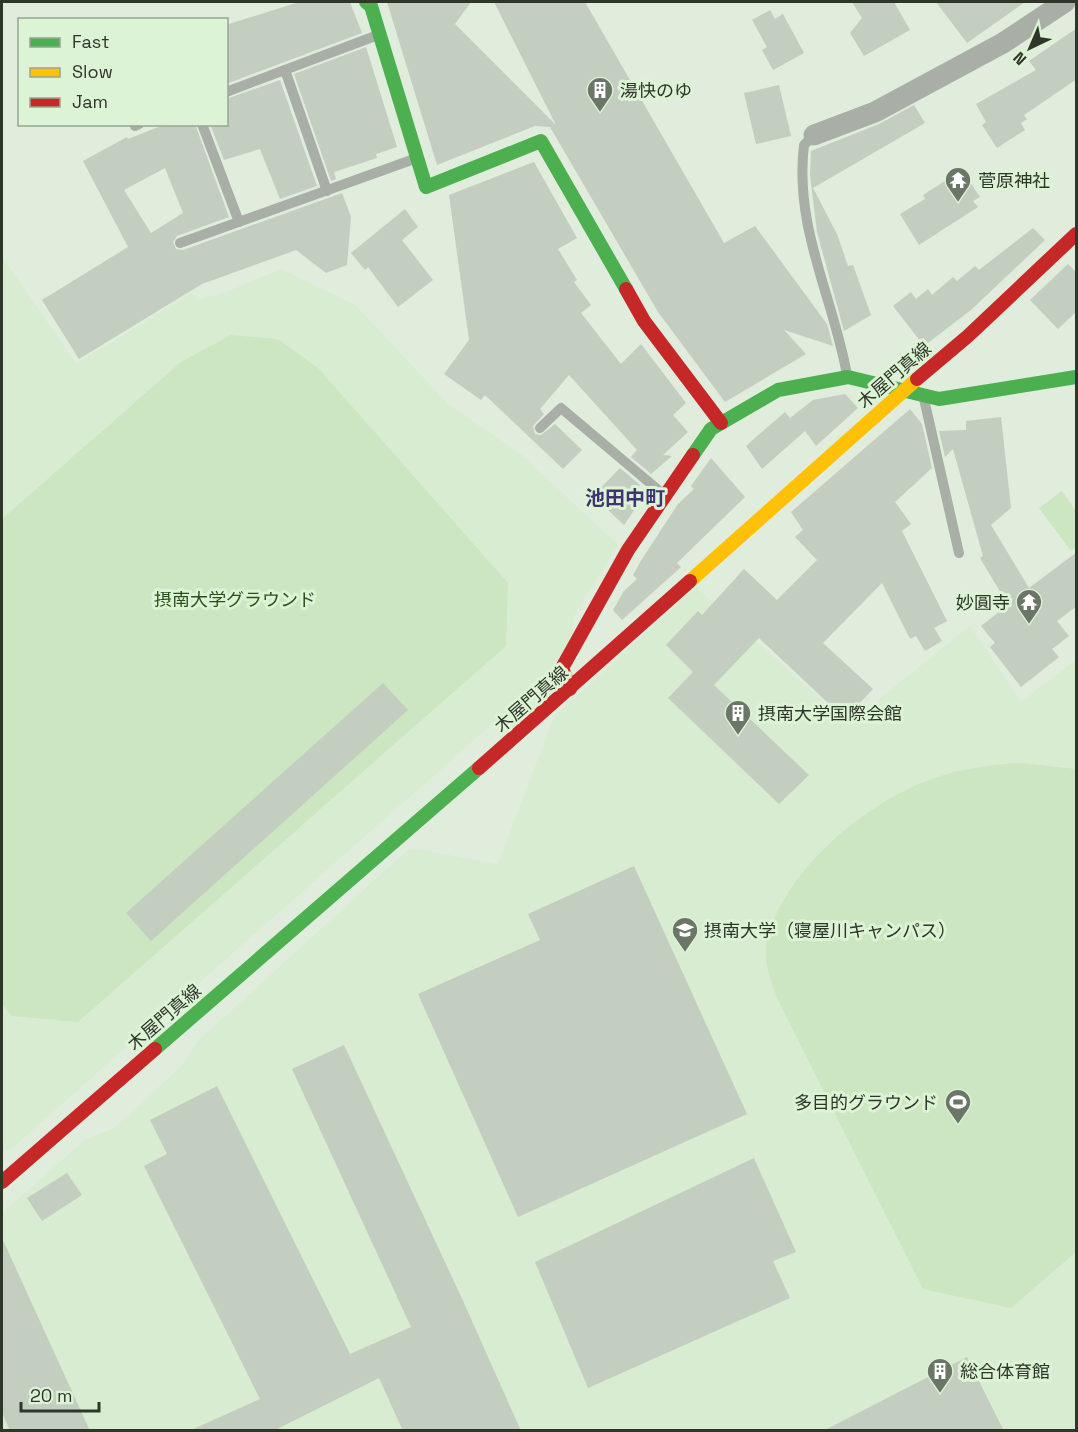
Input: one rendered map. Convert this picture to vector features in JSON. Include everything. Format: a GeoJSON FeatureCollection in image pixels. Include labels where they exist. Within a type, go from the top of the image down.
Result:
{"type":"FeatureCollection","features":[{"type":"Feature","properties":{"kind":"main road"},"geometry":{"type":"LineString","coordinates":[[366,2],[371,6],[426,187],[541,141],[644,321],[717,418]]}},
{"type":"Feature","properties":{"kind":"main road","name":"木屋門真線"},"geometry":{"type":"LineString","coordinates":[[2,1182],[570,689],[901,392],[968,336],[1077,234]]}},
{"type":"Feature","properties":{"kind":"main road"},"geometry":{"type":"LineString","coordinates":[[570,689],[562,668],[659,491],[711,429],[717,418],[778,390],[848,377],[901,392],[939,399],[1077,377]]}},
{"type":"Feature","properties":{"kind":"street"},"geometry":{"type":"LineString","coordinates":[[814,135],[875,112],[1003,43],[1065,2]]}},
{"type":"Feature","properties":{"kind":"lane"},"geometry":{"type":"LineString","coordinates":[[228,91],[380,34]]}},
{"type":"Feature","properties":{"kind":"lane"},"geometry":{"type":"LineString","coordinates":[[285,70],[327,191]]}},
{"type":"Feature","properties":{"kind":"lane"},"geometry":{"type":"LineString","coordinates":[[203,126],[239,222]]}},
{"type":"Feature","properties":{"kind":"lane"},"geometry":{"type":"LineString","coordinates":[[814,135],[804,145],[801,172],[809,243],[840,335],[848,377]]}},
{"type":"Feature","properties":{"kind":"lane"},"geometry":{"type":"LineString","coordinates":[[180,243],[417,158]]}},
{"type":"Feature","properties":{"kind":"lane"},"geometry":{"type":"LineString","coordinates":[[924,396],[959,553]]}},
{"type":"Feature","properties":{"kind":"lane"},"geometry":{"type":"LineString","coordinates":[[540,428],[561,408],[659,491]]}},
{"type":"Feature","properties":{"kind":"shaded area","name":"摂南大学グラウンド"},"geometry":{"type":"Polygon","coordinates":[[[2,256],[76,364],[193,292],[197,300],[224,293],[281,269],[355,305],[449,405],[522,455],[618,545],[574,616],[572,634],[561,656],[533,688],[12,1148],[2,1152],[2,256]]]}},
{"type":"Feature","properties":{"kind":"shaded area","name":"摂南大学（寝屋川キャンパス）"},"geometry":{"type":"Polygon","coordinates":[[[696,587],[848,724],[970,626],[1021,702],[1076,660],[1076,1430],[2,1430],[2,1213],[85,1140],[114,1128],[182,1066],[197,1042],[410,848],[498,864],[554,717],[696,587]]]}},
{"type":"Feature","properties":{"kind":"green space","name":"摂南大学グラウンド"},"geometry":{"type":"Polygon","coordinates":[[[231,335],[278,339],[319,369],[508,583],[506,646],[78,1022],[12,1016],[2,1004],[2,519],[181,362],[231,335]]]}},
{"type":"Feature","properties":{"kind":"green space"},"geometry":{"type":"Polygon","coordinates":[[[1062,491],[1076,511],[1076,547],[1071,551],[1039,508],[1062,491]]]}},
{"type":"Feature","properties":{"kind":"green space","name":"多目的グラウンド"},"geometry":{"type":"Polygon","coordinates":[[[1021,763],[1076,769],[1076,1252],[1011,1308],[923,1289],[777,998],[768,969],[766,947],[777,914],[791,889],[810,864],[856,822],[881,804],[932,779],[976,768],[1021,763]]]}},
{"type":"Feature","properties":{"kind":"building"},"geometry":{"type":"Polygon","coordinates":[[[299,2],[350,2],[362,33],[228,83],[228,24],[299,2]]]}},
{"type":"Feature","properties":{"kind":"building"},"geometry":{"type":"Polygon","coordinates":[[[387,2],[471,2],[455,24],[556,125],[494,2],[585,2],[724,243],[755,226],[827,324],[833,346],[784,330],[806,354],[725,402],[658,312],[550,127],[535,126],[437,165],[387,2]]]}},
{"type":"Feature","properties":{"kind":"building"},"geometry":{"type":"Polygon","coordinates":[[[852,2],[894,2],[910,30],[864,56],[850,33],[862,18],[852,2]]]}},
{"type":"Feature","properties":{"kind":"building"},"geometry":{"type":"Polygon","coordinates":[[[936,2],[1025,2],[967,43],[936,2]]]}},
{"type":"Feature","properties":{"kind":"building"},"geometry":{"type":"Polygon","coordinates":[[[770,10],[775,19],[783,14],[804,53],[773,70],[762,50],[767,47],[752,20],[770,10]]]}},
{"type":"Feature","properties":{"kind":"building"},"geometry":{"type":"Polygon","coordinates":[[[1077,28],[1077,79],[1024,115],[1027,119],[1021,123],[1025,130],[997,148],[982,125],[986,122],[976,104],[1036,70],[1029,61],[1077,28]]]}},
{"type":"Feature","properties":{"kind":"building"},"geometry":{"type":"Polygon","coordinates":[[[366,47],[397,147],[376,154],[377,158],[334,172],[336,179],[331,181],[294,74],[366,47]]]}},
{"type":"Feature","properties":{"kind":"building"},"geometry":{"type":"Polygon","coordinates":[[[280,80],[317,186],[280,199],[260,149],[224,160],[211,126],[228,126],[228,98],[280,80]]]}},
{"type":"Feature","properties":{"kind":"building"},"geometry":{"type":"Polygon","coordinates":[[[779,85],[791,136],[756,144],[744,93],[779,85]]]}},
{"type":"Feature","properties":{"kind":"building"},"geometry":{"type":"Polygon","coordinates":[[[914,105],[925,123],[813,188],[837,234],[848,266],[853,265],[871,315],[844,331],[817,232],[810,175],[811,151],[879,124],[914,105]]]}},
{"type":"Feature","properties":{"kind":"building"},"geometry":{"type":"Polygon","coordinates":[[[161,126],[196,126],[229,217],[177,236],[173,242],[176,249],[183,250],[342,193],[351,217],[347,265],[326,273],[296,250],[202,284],[79,359],[42,300],[128,247],[83,161],[127,137],[128,139],[161,126]],[[165,168],[124,190],[151,233],[183,213],[165,168]]]}},
{"type":"Feature","properties":{"kind":"building"},"geometry":{"type":"Polygon","coordinates":[[[534,162],[577,238],[558,249],[577,280],[574,282],[591,305],[581,313],[621,364],[641,344],[686,403],[673,415],[688,432],[663,455],[672,456],[651,474],[631,457],[637,450],[569,375],[540,409],[544,414],[533,426],[535,434],[541,435],[555,424],[582,450],[563,469],[485,395],[481,400],[444,374],[469,340],[449,195],[534,162]]]}},
{"type":"Feature","properties":{"kind":"building"},"geometry":{"type":"Polygon","coordinates":[[[962,170],[980,197],[973,201],[978,207],[919,245],[900,214],[925,199],[923,195],[962,170]]]}},
{"type":"Feature","properties":{"kind":"building"},"geometry":{"type":"Polygon","coordinates":[[[405,209],[418,227],[402,240],[433,280],[398,307],[368,267],[365,270],[351,253],[405,209]]]}},
{"type":"Feature","properties":{"kind":"building"},"geometry":{"type":"Polygon","coordinates":[[[1033,228],[1045,240],[971,310],[924,346],[893,306],[911,292],[916,299],[928,289],[932,295],[953,277],[957,281],[975,266],[979,270],[1033,228]]]}},
{"type":"Feature","properties":{"kind":"building"},"geometry":{"type":"Polygon","coordinates":[[[1068,264],[1077,273],[1077,311],[1058,329],[1030,300],[1068,264]]]}},
{"type":"Feature","properties":{"kind":"building"},"geometry":{"type":"Polygon","coordinates":[[[845,394],[858,408],[816,446],[805,431],[762,469],[746,446],[785,412],[790,418],[813,400],[845,394]]]}},
{"type":"Feature","properties":{"kind":"building"},"geometry":{"type":"Polygon","coordinates":[[[910,409],[922,424],[932,468],[895,502],[911,524],[902,531],[947,621],[934,628],[942,641],[925,651],[916,636],[910,639],[882,583],[823,643],[873,689],[845,719],[759,638],[714,685],[809,775],[779,804],[668,698],[693,672],[666,645],[698,611],[702,615],[744,569],[777,600],[817,560],[795,537],[803,530],[791,512],[910,409]]]}},
{"type":"Feature","properties":{"kind":"building"},"geometry":{"type":"Polygon","coordinates":[[[1001,417],[1011,508],[991,525],[1029,588],[1077,552],[1077,606],[1057,621],[1069,636],[1052,649],[1059,657],[1021,687],[990,647],[995,643],[981,626],[1008,605],[980,558],[983,556],[953,449],[945,457],[939,431],[966,430],[966,421],[1001,417]]]}},
{"type":"Feature","properties":{"kind":"building"},"geometry":{"type":"Polygon","coordinates":[[[711,458],[745,497],[677,563],[681,567],[622,620],[613,610],[624,591],[637,579],[633,575],[642,559],[678,504],[694,489],[691,486],[711,458]]]}},
{"type":"Feature","properties":{"kind":"building"},"geometry":{"type":"Polygon","coordinates":[[[620,468],[640,485],[633,491],[641,500],[624,525],[593,496],[620,468]]]}},
{"type":"Feature","properties":{"kind":"building"},"geometry":{"type":"Polygon","coordinates":[[[383,683],[408,710],[151,941],[126,913],[383,683]]]}},
{"type":"Feature","properties":{"kind":"building"},"geometry":{"type":"Polygon","coordinates":[[[634,866],[747,1114],[518,1217],[418,994],[540,940],[528,914],[634,866]]]}},
{"type":"Feature","properties":{"kind":"building"},"geometry":{"type":"Polygon","coordinates":[[[344,1045],[521,1431],[403,1431],[379,1378],[273,1431],[189,1431],[260,1399],[144,1166],[167,1154],[150,1120],[217,1086],[350,1354],[411,1327],[292,1069],[344,1045]]]}},
{"type":"Feature","properties":{"kind":"building"},"geometry":{"type":"Polygon","coordinates":[[[754,1158],[796,1252],[773,1261],[790,1298],[588,1388],[535,1262],[754,1158]]]}},
{"type":"Feature","properties":{"kind":"building"},"geometry":{"type":"Polygon","coordinates":[[[67,1173],[82,1195],[42,1221],[27,1198],[67,1173]]]}},
{"type":"Feature","properties":{"kind":"building"},"geometry":{"type":"Polygon","coordinates":[[[2,1238],[90,1431],[10,1431],[2,1412],[2,1238]]]}},
{"type":"Feature","properties":{"kind":"building","name":"総合体育館"},"geometry":{"type":"Polygon","coordinates":[[[967,1357],[1004,1431],[823,1431],[967,1357]]]}},
{"type":"Feature","properties":{"kind":"traffic: fast"},"geometry":{"type":"LineString","coordinates":[[366,2],[371,6],[426,187],[541,141],[626,289]]}},
{"type":"Feature","properties":{"kind":"traffic: fast"},"geometry":{"type":"LineString","coordinates":[[693,455],[711,429],[778,390],[848,377],[939,399],[1076,377]]}},
{"type":"Feature","properties":{"kind":"traffic: fast"},"geometry":{"type":"LineString","coordinates":[[155,1049],[479,768]]}},
{"type":"Feature","properties":{"kind":"traffic: slow"},"geometry":{"type":"LineString","coordinates":[[690,581],[917,379]]}},
{"type":"Feature","properties":{"kind":"traffic: jam"},"geometry":{"type":"LineString","coordinates":[[917,379],[968,336],[1076,234]]}},
{"type":"Feature","properties":{"kind":"traffic: jam"},"geometry":{"type":"LineString","coordinates":[[626,289],[644,321],[721,423]]}},
{"type":"Feature","properties":{"kind":"traffic: jam"},"geometry":{"type":"LineString","coordinates":[[570,689],[562,668],[628,550],[693,455]]}},
{"type":"Feature","properties":{"kind":"traffic: jam"},"geometry":{"type":"LineString","coordinates":[[479,768],[690,581]]}},
{"type":"Feature","properties":{"kind":"traffic: jam"},"geometry":{"type":"LineString","coordinates":[[2,1182],[155,1049]]}},
{"type":"Feature","properties":{"kind":"place","name":"湯快のゆ"},"geometry":{"type":"Point","coordinates":[600,113]}},
{"type":"Feature","properties":{"kind":"place","name":"菅原神社"},"geometry":{"type":"Point","coordinates":[958,203]}},
{"type":"Feature","properties":{"kind":"place","name":"妙圓寺"},"geometry":{"type":"Point","coordinates":[1029,625]}},
{"type":"Feature","properties":{"kind":"place","name":"摂南大学国際会館"},"geometry":{"type":"Point","coordinates":[738,736]}},
{"type":"Feature","properties":{"kind":"place","name":"摂南大学（寝屋川キャンパス）"},"geometry":{"type":"Point","coordinates":[685,953]}},
{"type":"Feature","properties":{"kind":"place","name":"多目的グラウンド"},"geometry":{"type":"Point","coordinates":[958,1125]}},
{"type":"Feature","properties":{"kind":"place","name":"総合体育館"},"geometry":{"type":"Point","coordinates":[940,1394]}},
{"type":"Feature","properties":{"kind":"district","name":"池田中町"},"geometry":{"type":"Point","coordinates":[625,498]}}]}
